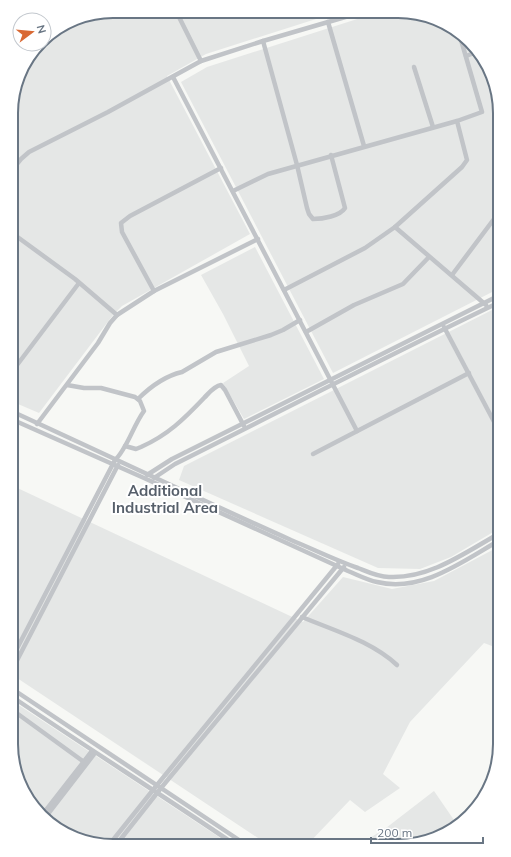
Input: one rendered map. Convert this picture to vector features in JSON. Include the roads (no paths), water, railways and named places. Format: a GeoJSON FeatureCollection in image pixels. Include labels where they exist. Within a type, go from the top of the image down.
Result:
{"type":"FeatureCollection","features":[{"type":"Feature","properties":{"kind":"street"},"geometry":{"type":"LineString","coordinates":[[180,18],[201,61]]}},
{"type":"Feature","properties":{"kind":"street"},"geometry":{"type":"LineString","coordinates":[[18,163],[29,152],[174,77],[201,61],[342,18]]}},
{"type":"Feature","properties":{"kind":"street"},"geometry":{"type":"LineString","coordinates":[[328,22],[364,146]]}},
{"type":"Feature","properties":{"kind":"street"},"geometry":{"type":"LineString","coordinates":[[263,41],[297,165],[307,208],[311,217],[316,219],[334,215],[344,211],[345,208],[331,155]]}},
{"type":"Feature","properties":{"kind":"street"},"geometry":{"type":"LineString","coordinates":[[233,191],[268,174],[331,155],[457,121],[482,112],[462,44]]}},
{"type":"Feature","properties":{"kind":"street"},"geometry":{"type":"LineString","coordinates":[[466,56],[472,54]]}},
{"type":"Feature","properties":{"kind":"street"},"geometry":{"type":"LineString","coordinates":[[414,67],[433,127]]}},
{"type":"Feature","properties":{"kind":"street"},"geometry":{"type":"LineString","coordinates":[[174,77],[357,431]]}},
{"type":"Feature","properties":{"kind":"street"},"geometry":{"type":"LineString","coordinates":[[284,290],[365,248],[395,227],[462,167],[467,160],[457,121]]}},
{"type":"Feature","properties":{"kind":"street"},"geometry":{"type":"LineString","coordinates":[[154,291],[122,232],[121,223],[130,216],[221,168]]}},
{"type":"Feature","properties":{"kind":"street"},"geometry":{"type":"LineString","coordinates":[[452,275],[493,220]]}},
{"type":"Feature","properties":{"kind":"street"},"geometry":{"type":"LineString","coordinates":[[395,227],[486,306]]}},
{"type":"Feature","properties":{"kind":"street"},"geometry":{"type":"LineString","coordinates":[[18,237],[79,283],[117,315]]}},
{"type":"Feature","properties":{"kind":"street"},"geometry":{"type":"LineString","coordinates":[[34,429],[117,315],[154,291],[258,239]]}},
{"type":"Feature","properties":{"kind":"street"},"geometry":{"type":"LineString","coordinates":[[306,332],[354,305],[403,284],[429,257]]}},
{"type":"Feature","properties":{"kind":"street"},"geometry":{"type":"LineString","coordinates":[[18,364],[79,283]]}},
{"type":"Feature","properties":{"kind":"street"},"geometry":{"type":"LineString","coordinates":[[486,306],[493,301]]}},
{"type":"Feature","properties":{"kind":"street"},"geometry":{"type":"LineString","coordinates":[[144,478],[172,458],[331,380],[493,304]]}},
{"type":"Feature","properties":{"kind":"street"},"geometry":{"type":"LineString","coordinates":[[138,399],[155,384],[176,373],[182,372],[216,352],[271,335],[300,320]]}},
{"type":"Feature","properties":{"kind":"street"},"geometry":{"type":"LineString","coordinates":[[444,326],[493,419]]}},
{"type":"Feature","properties":{"kind":"street"},"geometry":{"type":"LineString","coordinates":[[151,481],[175,464],[333,385],[444,326]]}},
{"type":"Feature","properties":{"kind":"street"},"geometry":{"type":"LineString","coordinates":[[313,454],[469,373]]}},
{"type":"Feature","properties":{"kind":"street"},"geometry":{"type":"LineString","coordinates":[[18,647],[138,420],[144,412],[136,397],[101,388],[84,388],[67,385]]}},
{"type":"Feature","properties":{"kind":"street"},"geometry":{"type":"LineString","coordinates":[[125,446],[136,448],[140,447],[170,430],[219,385],[221,385],[225,390],[245,429]]}},
{"type":"Feature","properties":{"kind":"street"},"geometry":{"type":"LineString","coordinates":[[18,414],[144,478],[368,580],[391,584],[416,582],[434,576],[493,544]]}},
{"type":"Feature","properties":{"kind":"street"},"geometry":{"type":"LineString","coordinates":[[18,422],[116,463],[149,474],[346,564],[382,577],[414,576],[445,564],[493,537]]}},
{"type":"Feature","properties":{"kind":"street"},"geometry":{"type":"LineString","coordinates":[[18,658],[116,463]]}},
{"type":"Feature","properties":{"kind":"street"},"geometry":{"type":"LineString","coordinates":[[121,839],[158,793],[159,786],[199,733],[340,561]]}},
{"type":"Feature","properties":{"kind":"street"},"geometry":{"type":"LineString","coordinates":[[114,839],[153,789],[159,786],[204,736],[346,564]]}},
{"type":"Feature","properties":{"kind":"street"},"geometry":{"type":"LineString","coordinates":[[302,617],[375,648],[397,666]]}},
{"type":"Feature","properties":{"kind":"street"},"geometry":{"type":"LineString","coordinates":[[18,693],[238,839]]}},
{"type":"Feature","properties":{"kind":"street"},"geometry":{"type":"LineString","coordinates":[[18,701],[227,839]]}},
{"type":"Feature","properties":{"kind":"street"},"geometry":{"type":"LineString","coordinates":[[18,714],[84,762]]}},
{"type":"Feature","properties":{"kind":"street"},"geometry":{"type":"LineString","coordinates":[[199,733],[204,736]]}},
{"type":"Feature","properties":{"kind":"street"},"geometry":{"type":"LineString","coordinates":[[46,811],[84,762],[94,752]]}},
{"type":"Feature","properties":{"kind":"street"},"geometry":{"type":"LineString","coordinates":[[49,813],[94,752]]}},
{"type":"Feature","properties":{"kind":"district","name":"Additional Industrial Area"},"geometry":{"type":"Point","coordinates":[165,500]}}]}
